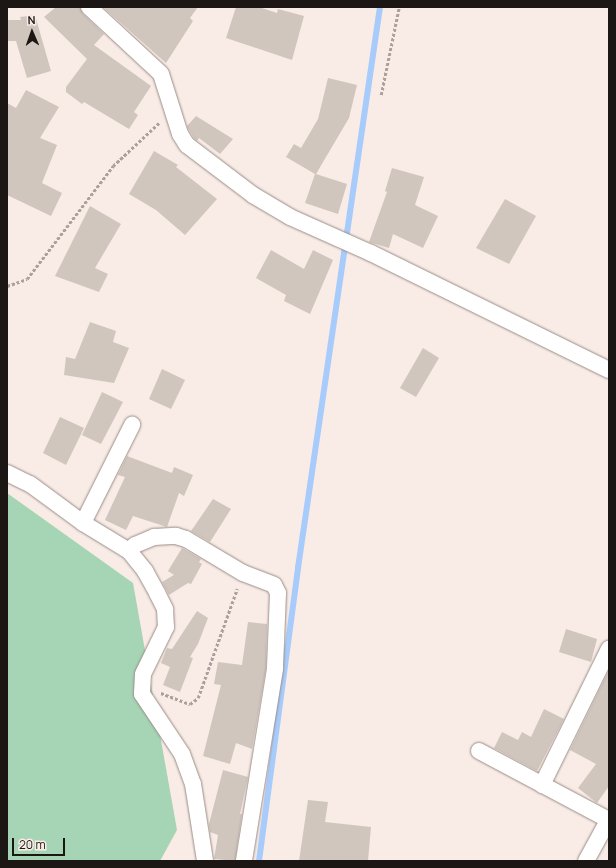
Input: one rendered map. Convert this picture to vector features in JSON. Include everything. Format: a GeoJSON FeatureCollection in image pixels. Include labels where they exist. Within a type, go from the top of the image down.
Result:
{"type":"FeatureCollection","features":[{"type":"Feature","properties":{"kind":"street"},"geometry":{"type":"LineString","coordinates":[[89,7],[161,74],[183,140],[217,170],[253,195],[290,217],[352,246],[371,253],[609,370]]}},
{"type":"Feature","properties":{"kind":"street"},"geometry":{"type":"LineString","coordinates":[[83,523],[132,425]]}},
{"type":"Feature","properties":{"kind":"street"},"geometry":{"type":"LineString","coordinates":[[7,473],[30,484],[83,523],[129,551],[145,571],[164,609],[164,635],[143,674],[142,694],[182,754],[193,784],[205,861]]}},
{"type":"Feature","properties":{"kind":"street"},"geometry":{"type":"LineString","coordinates":[[129,551],[135,545],[154,537],[176,536],[186,539],[243,573],[274,585],[279,600],[275,669],[244,861]]}},
{"type":"Feature","properties":{"kind":"street"},"geometry":{"type":"LineString","coordinates":[[542,785],[609,649]]}},
{"type":"Feature","properties":{"kind":"street"},"geometry":{"type":"LineString","coordinates":[[480,751],[609,820],[586,861]]}},
{"type":"Feature","properties":{"kind":"path"},"geometry":{"type":"LineString","coordinates":[[381,95],[399,7]]}},
{"type":"Feature","properties":{"kind":"path"},"geometry":{"type":"LineString","coordinates":[[7,286],[27,279],[113,166],[155,125],[174,112]]}},
{"type":"Feature","properties":{"kind":"path"},"geometry":{"type":"LineString","coordinates":[[179,701],[190,704],[201,692],[243,573]]}},
{"type":"Feature","properties":{"kind":"green space"},"geometry":{"type":"Polygon","coordinates":[[[7,493],[133,583],[177,830],[160,861],[7,861],[7,493]]]}},
{"type":"Feature","properties":{"kind":"building"},"geometry":{"type":"Polygon","coordinates":[[[56,7],[80,7],[83,14],[104,34],[94,45],[151,86],[134,112],[138,115],[129,129],[84,102],[82,104],[66,92],[66,87],[87,59],[44,17],[56,7]]]}},
{"type":"Feature","properties":{"kind":"building"},"geometry":{"type":"Polygon","coordinates":[[[103,7],[198,7],[190,18],[193,21],[166,63],[103,7]]]}},
{"type":"Feature","properties":{"kind":"building"},"geometry":{"type":"Polygon","coordinates":[[[236,7],[259,7],[277,13],[278,9],[304,16],[292,60],[226,38],[236,7]]]}},
{"type":"Feature","properties":{"kind":"building"},"geometry":{"type":"Polygon","coordinates":[[[35,15],[51,71],[27,78],[16,41],[7,41],[7,20],[21,20],[20,17],[35,15]]]}},
{"type":"Feature","properties":{"kind":"building"},"geometry":{"type":"Polygon","coordinates":[[[328,78],[357,85],[349,118],[316,174],[347,184],[338,214],[305,203],[315,174],[286,157],[294,144],[301,148],[318,119],[328,78]]]}},
{"type":"Feature","properties":{"kind":"building"},"geometry":{"type":"Polygon","coordinates":[[[26,90],[59,107],[40,138],[57,145],[42,183],[62,193],[51,216],[7,195],[7,103],[16,108],[26,90]]]}},
{"type":"Feature","properties":{"kind":"building"},"geometry":{"type":"Polygon","coordinates":[[[196,116],[233,139],[220,154],[199,138],[197,141],[194,138],[187,126],[196,116]]]}},
{"type":"Feature","properties":{"kind":"building"},"geometry":{"type":"Polygon","coordinates":[[[154,151],[178,165],[176,167],[217,199],[185,235],[156,210],[129,194],[154,151]]]}},
{"type":"Feature","properties":{"kind":"building"},"geometry":{"type":"Polygon","coordinates":[[[392,168],[424,177],[415,205],[438,216],[423,248],[393,234],[389,248],[369,242],[387,192],[385,191],[392,168]]]}},
{"type":"Feature","properties":{"kind":"building"},"geometry":{"type":"Polygon","coordinates":[[[505,199],[536,216],[509,264],[476,248],[505,199]]]}},
{"type":"Feature","properties":{"kind":"building"},"geometry":{"type":"Polygon","coordinates":[[[90,206],[121,224],[95,268],[108,274],[99,292],[55,276],[90,206]]]}},
{"type":"Feature","properties":{"kind":"building"},"geometry":{"type":"Polygon","coordinates":[[[271,250],[304,269],[313,250],[333,260],[310,314],[284,301],[286,295],[256,278],[271,250]]]}},
{"type":"Feature","properties":{"kind":"building"},"geometry":{"type":"Polygon","coordinates":[[[90,322],[116,331],[113,342],[129,348],[114,383],[64,375],[66,357],[75,359],[90,322]]]}},
{"type":"Feature","properties":{"kind":"building"},"geometry":{"type":"Polygon","coordinates":[[[423,348],[439,358],[416,397],[400,388],[423,348]]]}},
{"type":"Feature","properties":{"kind":"building"},"geometry":{"type":"Polygon","coordinates":[[[162,369],[185,380],[171,409],[149,399],[162,369]]]}},
{"type":"Feature","properties":{"kind":"building"},"geometry":{"type":"Polygon","coordinates":[[[102,392],[123,402],[101,444],[82,435],[102,392]]]}},
{"type":"Feature","properties":{"kind":"building"},"geometry":{"type":"Polygon","coordinates":[[[60,417],[84,428],[66,465],[43,453],[60,417]]]}},
{"type":"Feature","properties":{"kind":"building"},"geometry":{"type":"Polygon","coordinates":[[[127,456],[172,473],[174,467],[193,475],[184,496],[179,493],[167,527],[133,516],[126,530],[105,520],[125,477],[118,475],[127,456]]]}},
{"type":"Feature","properties":{"kind":"building"},"geometry":{"type":"Polygon","coordinates":[[[213,499],[231,509],[210,542],[191,531],[213,499]]]}},
{"type":"Feature","properties":{"kind":"building"},"geometry":{"type":"Polygon","coordinates":[[[182,548],[201,559],[199,562],[202,564],[191,584],[188,583],[169,595],[162,582],[174,575],[168,571],[182,548]]]}},
{"type":"Feature","properties":{"kind":"building"},"geometry":{"type":"Polygon","coordinates":[[[197,611],[208,618],[198,644],[190,657],[193,658],[180,692],[163,685],[170,667],[161,663],[167,648],[172,649],[197,611]]]}},
{"type":"Feature","properties":{"kind":"building"},"geometry":{"type":"Polygon","coordinates":[[[248,622],[267,624],[266,668],[252,749],[236,743],[230,764],[203,756],[221,685],[214,684],[218,662],[242,665],[248,622]]]}},
{"type":"Feature","properties":{"kind":"building"},"geometry":{"type":"Polygon","coordinates":[[[566,629],[597,639],[591,662],[559,652],[566,629]]]}},
{"type":"Feature","properties":{"kind":"building"},"geometry":{"type":"Polygon","coordinates":[[[609,670],[609,786],[597,803],[578,788],[596,764],[570,750],[609,670]]]}},
{"type":"Feature","properties":{"kind":"building"},"geometry":{"type":"Polygon","coordinates":[[[544,709],[564,719],[537,771],[494,748],[502,732],[518,740],[522,732],[531,737],[544,709]]]}},
{"type":"Feature","properties":{"kind":"building"},"geometry":{"type":"Polygon","coordinates":[[[223,770],[248,777],[240,814],[242,814],[235,861],[214,859],[218,835],[210,832],[209,824],[223,770]]]}},
{"type":"Feature","properties":{"kind":"building"},"geometry":{"type":"Polygon","coordinates":[[[308,800],[328,802],[325,822],[371,827],[368,861],[299,861],[308,800]]]}},
{"type":"Feature","properties":{"kind":"waterway"},"geometry":{"type":"LineString","coordinates":[[259,861],[298,568],[380,7]]}}]}
